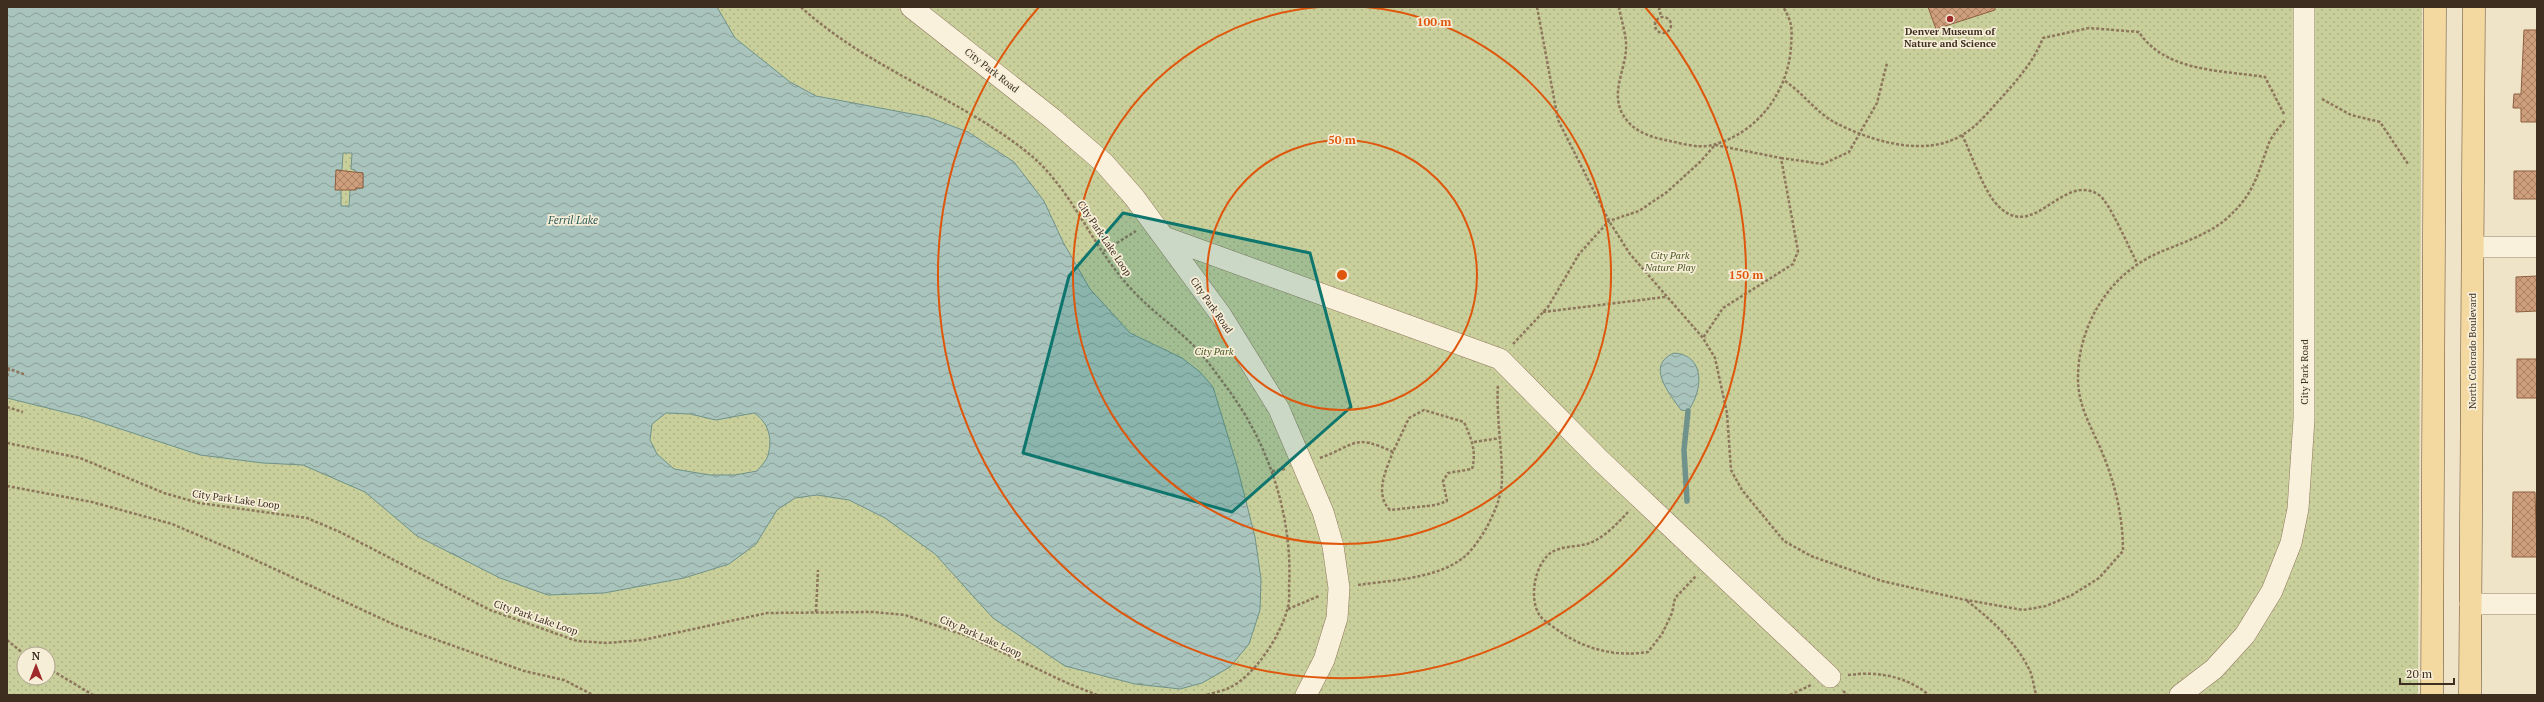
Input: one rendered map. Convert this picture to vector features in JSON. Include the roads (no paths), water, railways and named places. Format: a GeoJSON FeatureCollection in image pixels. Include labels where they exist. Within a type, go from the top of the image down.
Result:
{"type":"FeatureCollection","features":[{"type":"Feature","properties":{"kind":"main road"},"geometry":{"type":"LineString","coordinates":[[2432,695],[2435,7]]}},
{"type":"Feature","properties":{"kind":"main road","name":"North Colorado Boulevard"},"geometry":{"type":"LineString","coordinates":[[2470,695],[2474,7]]}},
{"type":"Feature","properties":{"kind":"street","name":"City Park Road"},"geometry":{"type":"LineString","coordinates":[[911,7],[1054,119],[1104,163],[1158,229],[1221,315],[1279,409],[1323,512],[1333,546],[1338,588],[1337,618],[1324,660],[1306,695]]}},
{"type":"Feature","properties":{"kind":"street","name":"City Park Road"},"geometry":{"type":"LineString","coordinates":[[2180,695],[2214,669],[2245,635],[2272,591],[2291,543],[2298,509],[2304,412],[2304,7]]}},
{"type":"Feature","properties":{"kind":"street"},"geometry":{"type":"LineString","coordinates":[[1158,229],[1500,359],[1640,498],[1830,678]]}},
{"type":"Feature","properties":{"kind":"street"},"geometry":{"type":"LineString","coordinates":[[2473,247],[2537,247]]}},
{"type":"Feature","properties":{"kind":"street"},"geometry":{"type":"LineString","coordinates":[[2470,604],[2537,604]]}},
{"type":"Feature","properties":{"kind":"water","name":"Ferril Lake"},"geometry":{"type":"Polygon","coordinates":[[[7,7],[717,7],[735,38],[790,82],[816,96],[928,117],[968,132],[1014,162],[1044,201],[1063,242],[1090,289],[1130,333],[1182,358],[1200,372],[1213,387],[1237,466],[1255,537],[1261,579],[1260,610],[1249,644],[1230,667],[1202,683],[1180,689],[1135,684],[1065,666],[993,618],[935,554],[885,518],[849,500],[817,495],[795,498],[777,510],[756,544],[729,564],[684,578],[604,593],[548,595],[500,578],[417,536],[365,492],[303,465],[263,463],[200,455],[84,417],[7,398],[7,7]],[[343,153],[342,170],[336,170],[341,190],[341,206],[349,206],[350,190],[363,188],[363,173],[355,172],[355,170],[351,169],[352,153],[343,153]],[[666,413],[652,424],[650,440],[657,454],[674,469],[710,475],[735,475],[757,471],[767,457],[770,443],[768,431],[763,421],[754,413],[716,420],[690,414],[666,413]]]}},
{"type":"Feature","properties":{"kind":"water"},"geometry":{"type":"Polygon","coordinates":[[[1674,353],[1684,355],[1692,360],[1699,375],[1697,394],[1688,411],[1681,410],[1666,388],[1660,372],[1661,365],[1665,358],[1674,353]]]}},
{"type":"Feature","properties":{"kind":"waterway"},"geometry":{"type":"LineString","coordinates":[[1687,501],[1684,450],[1688,411]]}},
{"type":"Feature","properties":{"kind":"place","name":"Denver Museum of Nature and Science"},"geometry":{"type":"Point","coordinates":[1950,19]}},
{"type":"Feature","properties":{"kind":"park label","name":"City Park Nature Play"},"geometry":{"type":"Point","coordinates":[1670,260]}},
{"type":"Feature","properties":{"kind":"park label","name":"City Park"},"geometry":{"type":"Point","coordinates":[1214,351]}}]}
